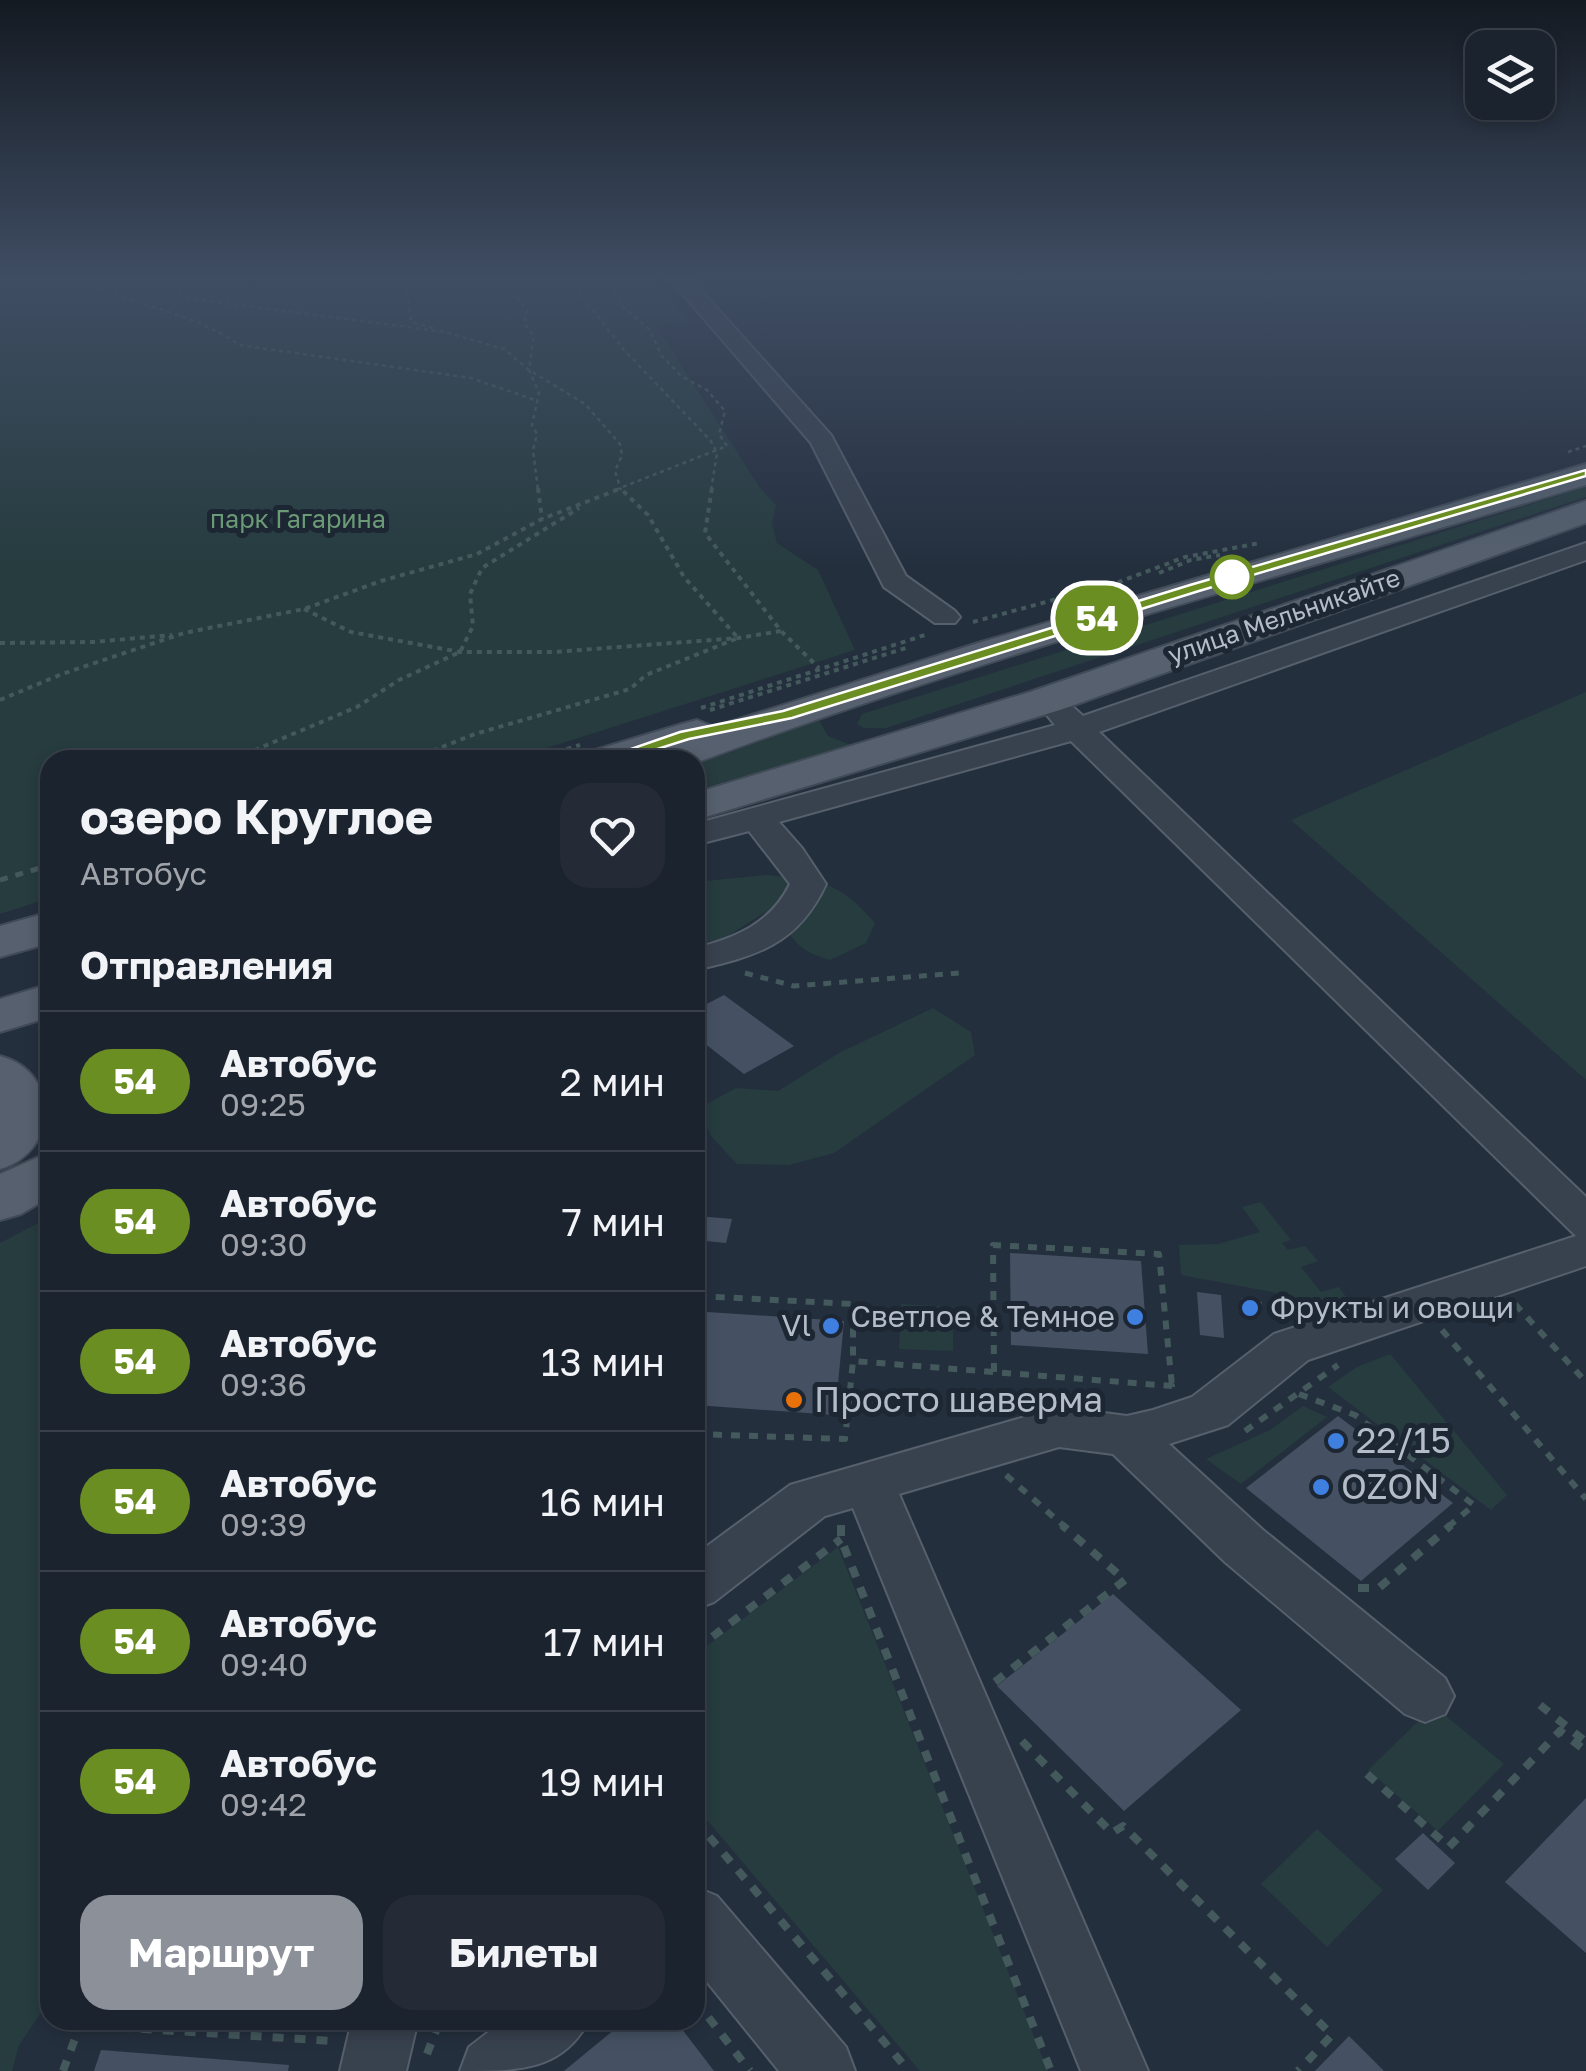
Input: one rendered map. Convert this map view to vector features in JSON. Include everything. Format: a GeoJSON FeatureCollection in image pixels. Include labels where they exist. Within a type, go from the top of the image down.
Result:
{"type":"FeatureCollection","features":[{"type":"Feature","properties":{"kind":"main road","name":"улица Мельникайте"},"geometry":{"type":"LineString","coordinates":[[691,750],[786,714],[1570,465]]}},
{"type":"Feature","properties":{"kind":"main road","name":"улица Мельникайте"},"geometry":{"type":"LineString","coordinates":[[705,806],[762,802],[1135,668],[1575,519]]}},
{"type":"Feature","properties":{"kind":"main road"},"geometry":{"type":"LineString","coordinates":[[992,651],[962,670],[845,714],[840,726],[852,736],[878,738],[1054,684],[1135,668]]}},
{"type":"Feature","properties":{"kind":"main road"},"geometry":{"type":"LineString","coordinates":[[638,750],[686,735],[786,714]]}},
{"type":"Feature","properties":{"kind":"main road"},"geometry":{"type":"LineString","coordinates":[[705,817],[762,802]]}},
{"type":"Feature","properties":{"kind":"main road"},"geometry":{"type":"LineString","coordinates":[[0,942],[40,930]]}},
{"type":"Feature","properties":{"kind":"main road"},"geometry":{"type":"LineString","coordinates":[[0,981],[40,968]]}},
{"type":"Feature","properties":{"kind":"main road"},"geometry":{"type":"LineString","coordinates":[[0,1016],[40,1003]]}},
{"type":"Feature","properties":{"kind":"main road"},"geometry":{"type":"LineString","coordinates":[[0,1073],[17,1090],[20,1103],[16,1123],[0,1150]]}},
{"type":"Feature","properties":{"kind":"main road"},"geometry":{"type":"LineString","coordinates":[[0,1200],[40,1178]]}},
{"type":"Feature","properties":{"kind":"lane"},"geometry":{"type":"LineString","coordinates":[[764,375],[822,440],[894,581],[949,624]]}},
{"type":"Feature","properties":{"kind":"lane"},"geometry":{"type":"LineString","coordinates":[[705,829],[762,802],[1080,728],[1586,551]]}},
{"type":"Feature","properties":{"kind":"lane"},"geometry":{"type":"LineString","coordinates":[[1045,701],[1080,728],[1586,1223]]}},
{"type":"Feature","properties":{"kind":"lane"},"geometry":{"type":"LineString","coordinates":[[705,957],[757,940],[798,911],[808,884],[762,802]]}},
{"type":"Feature","properties":{"kind":"lane"},"geometry":{"type":"LineString","coordinates":[[705,1578],[808,1500],[1059,1427],[1210,1410],[1291,1347],[1586,1250]]}},
{"type":"Feature","properties":{"kind":"lane"},"geometry":{"type":"LineString","coordinates":[[1151,1417],[1244,1546],[1425,1696]]}},
{"type":"Feature","properties":{"kind":"lane"},"geometry":{"type":"LineString","coordinates":[[868,1482],[1115,2071]]}},
{"type":"Feature","properties":{"kind":"lane"},"geometry":{"type":"LineString","coordinates":[[705,1930],[822,2071]]}},
{"type":"Feature","properties":{"kind":"lane"},"geometry":{"type":"LineString","coordinates":[[492,2071],[543,2030]]}},
{"type":"Feature","properties":{"kind":"path"},"geometry":{"type":"LineString","coordinates":[[448,375],[471,378],[538,401]]}},
{"type":"Feature","properties":{"kind":"path"},"geometry":{"type":"LineString","coordinates":[[531,375],[539,393],[532,424],[537,434],[533,450],[542,519]]}},
{"type":"Feature","properties":{"kind":"path"},"geometry":{"type":"LineString","coordinates":[[537,375],[586,404],[620,444],[622,455],[616,471],[621,490],[648,515],[684,577],[738,638]]}},
{"type":"Feature","properties":{"kind":"path"},"geometry":{"type":"LineString","coordinates":[[648,375],[711,441],[716,453],[705,533],[781,631],[818,668],[949,624],[1120,582],[1185,557],[1269,542]]}},
{"type":"Feature","properties":{"kind":"path"},"geometry":{"type":"LineString","coordinates":[[0,642],[93,642],[184,633],[304,609],[382,581],[477,554],[542,519],[727,446],[719,434],[725,411],[707,390],[679,375]]}},
{"type":"Feature","properties":{"kind":"path"},"geometry":{"type":"LineString","coordinates":[[1570,465],[1586,446]]}},
{"type":"Feature","properties":{"kind":"path"},"geometry":{"type":"LineString","coordinates":[[254,750],[357,706],[399,680],[460,652],[472,626],[470,594],[482,568],[567,519],[583,504]]}},
{"type":"Feature","properties":{"kind":"path"},"geometry":{"type":"LineString","coordinates":[[304,609],[352,632],[460,652],[554,652],[738,638],[781,631]]}},
{"type":"Feature","properties":{"kind":"path"},"geometry":{"type":"LineString","coordinates":[[0,700],[62,674],[184,633]]}},
{"type":"Feature","properties":{"kind":"path"},"geometry":{"type":"LineString","coordinates":[[435,750],[630,689],[646,676],[738,638]]}},
{"type":"Feature","properties":{"kind":"path"},"geometry":{"type":"LineString","coordinates":[[0,880],[40,868]]}},
{"type":"Feature","properties":{"kind":"path"},"geometry":{"type":"LineString","coordinates":[[705,963],[794,986],[960,973]]}},
{"type":"Feature","properties":{"kind":"path"},"geometry":{"type":"LineString","coordinates":[[854,1361],[994,1372],[1151,1417],[1159,1254],[993,1245],[994,1372]]}},
{"type":"Feature","properties":{"kind":"path"},"geometry":{"type":"LineString","coordinates":[[705,1296],[853,1304],[854,1361],[845,1438],[705,1434]]}},
{"type":"Feature","properties":{"kind":"path"},"geometry":{"type":"LineString","coordinates":[[1502,1308],[1531,1298]]}},
{"type":"Feature","properties":{"kind":"path"},"geometry":{"type":"LineString","coordinates":[[1515,1304],[1586,1382]]}},
{"type":"Feature","properties":{"kind":"path"},"geometry":{"type":"LineString","coordinates":[[1426,1332],[1458,1322]]}},
{"type":"Feature","properties":{"kind":"path"},"geometry":{"type":"LineString","coordinates":[[1440,1328],[1586,1499]]}},
{"type":"Feature","properties":{"kind":"path"},"geometry":{"type":"LineString","coordinates":[[1229,1438],[1259,1425],[1353,1355]]}},
{"type":"Feature","properties":{"kind":"path"},"geometry":{"type":"LineString","coordinates":[[1298,1394],[1355,1415],[1474,1505],[1379,1588],[1347,1588]]}},
{"type":"Feature","properties":{"kind":"path"},"geometry":{"type":"LineString","coordinates":[[978,1452],[1125,1580],[992,1684]]}},
{"type":"Feature","properties":{"kind":"path"},"geometry":{"type":"LineString","coordinates":[[705,1642],[842,1539],[1052,2071]]}},
{"type":"Feature","properties":{"kind":"path"},"geometry":{"type":"LineString","coordinates":[[1540,1705],[1586,1742]]}},
{"type":"Feature","properties":{"kind":"path"},"geometry":{"type":"LineString","coordinates":[[1367,1774],[1450,1847],[1560,1731],[1586,1751]]}},
{"type":"Feature","properties":{"kind":"path"},"geometry":{"type":"LineString","coordinates":[[1018,1737],[1112,1833],[1122,1826],[1332,2035],[1298,2071]]}},
{"type":"Feature","properties":{"kind":"path"},"geometry":{"type":"LineString","coordinates":[[705,1832],[909,2071]]}},
{"type":"Feature","properties":{"kind":"path"},"geometry":{"type":"LineString","coordinates":[[705,2013],[750,2071]]}},
{"type":"Feature","properties":{"kind":"path"},"geometry":{"type":"LineString","coordinates":[[63,2071],[78,2030]]}},
{"type":"Feature","properties":{"kind":"path"},"geometry":{"type":"LineString","coordinates":[[166,2030],[366,2044]]}},
{"type":"Feature","properties":{"kind":"path"},"geometry":{"type":"LineString","coordinates":[[420,2071],[436,2030]]}},
{"type":"Feature","properties":{"kind":"green space","name":"парк Гагарина"},"geometry":{"type":"Polygon","coordinates":[[[0,375],[687,375],[760,488],[776,505],[772,523],[777,543],[818,570],[855,650],[540,750],[40,750],[40,901],[0,914],[0,375]]]}},
{"type":"Feature","properties":{"kind":"green space"},"geometry":{"type":"Polygon","coordinates":[[[1586,487],[1586,497],[886,728],[864,728],[857,724],[862,714],[1586,487]]]}},
{"type":"Feature","properties":{"kind":"green space"},"geometry":{"type":"Polygon","coordinates":[[[1586,692],[1586,1080],[1291,820],[1586,692]]]}},
{"type":"Feature","properties":{"kind":"green space"},"geometry":{"type":"Polygon","coordinates":[[[819,720],[828,736],[853,746],[705,787],[705,761],[819,720]]]}},
{"type":"Feature","properties":{"kind":"green space"},"geometry":{"type":"Polygon","coordinates":[[[767,875],[815,881],[839,890],[875,923],[866,943],[830,960],[795,941],[778,904],[723,939],[705,942],[705,881],[767,875]]]}},
{"type":"Feature","properties":{"kind":"green space"},"geometry":{"type":"Polygon","coordinates":[[[933,1008],[971,1032],[975,1055],[834,1153],[789,1165],[737,1164],[711,1136],[705,1122],[705,1105],[736,1088],[778,1091],[839,1053],[933,1008]]]}},
{"type":"Feature","properties":{"kind":"green space"},"geometry":{"type":"Polygon","coordinates":[[[1261,1202],[1291,1240],[1282,1243],[1288,1250],[1305,1246],[1318,1261],[1301,1267],[1321,1292],[1339,1287],[1346,1297],[1337,1311],[1316,1318],[1284,1307],[1282,1294],[1181,1275],[1179,1245],[1218,1244],[1260,1232],[1242,1207],[1261,1202]]]}},
{"type":"Feature","properties":{"kind":"green space"},"geometry":{"type":"Polygon","coordinates":[[[40,1222],[40,2014],[19,2045],[12,2071],[0,2071],[0,1243],[40,1222]]]}},
{"type":"Feature","properties":{"kind":"green space"},"geometry":{"type":"Polygon","coordinates":[[[901,1304],[953,1307],[953,1351],[899,1349],[901,1304]]]}},
{"type":"Feature","properties":{"kind":"green space"},"geometry":{"type":"Polygon","coordinates":[[[1390,1354],[1507,1495],[1491,1510],[1328,1387],[1357,1367],[1390,1354]]]}},
{"type":"Feature","properties":{"kind":"green space"},"geometry":{"type":"Polygon","coordinates":[[[1303,1406],[1327,1417],[1241,1484],[1206,1459],[1270,1430],[1303,1406]]]}},
{"type":"Feature","properties":{"kind":"green space"},"geometry":{"type":"Polygon","coordinates":[[[838,1547],[1048,2071],[920,2071],[705,1818],[705,1647],[838,1547]]]}},
{"type":"Feature","properties":{"kind":"green space"},"geometry":{"type":"Polygon","coordinates":[[[1434,1706],[1504,1764],[1438,1831],[1368,1770],[1434,1706]]]}},
{"type":"Feature","properties":{"kind":"green space"},"geometry":{"type":"Polygon","coordinates":[[[1317,1829],[1383,1890],[1327,1947],[1261,1884],[1317,1829]]]}},
{"type":"Feature","properties":{"kind":"building"},"geometry":{"type":"Polygon","coordinates":[[[724,995],[794,1046],[744,1074],[705,1044],[705,1005],[724,995]]]}},
{"type":"Feature","properties":{"kind":"building"},"geometry":{"type":"Polygon","coordinates":[[[705,1217],[732,1219],[726,1243],[705,1241],[705,1217]]]}},
{"type":"Feature","properties":{"kind":"building"},"geometry":{"type":"Polygon","coordinates":[[[1010,1253],[1141,1261],[1148,1354],[1011,1345],[1010,1253]]]}},
{"type":"Feature","properties":{"kind":"building"},"geometry":{"type":"Polygon","coordinates":[[[1197,1292],[1221,1295],[1224,1338],[1200,1335],[1197,1292]]]}},
{"type":"Feature","properties":{"kind":"building"},"geometry":{"type":"Polygon","coordinates":[[[1242,1298],[1262,1302],[1259,1317],[1238,1311],[1242,1298]]]}},
{"type":"Feature","properties":{"kind":"building"},"geometry":{"type":"Polygon","coordinates":[[[707,1312],[844,1321],[835,1415],[705,1406],[707,1312]]]}},
{"type":"Feature","properties":{"kind":"building"},"geometry":{"type":"Polygon","coordinates":[[[1338,1416],[1453,1503],[1361,1581],[1246,1488],[1338,1416]]]}},
{"type":"Feature","properties":{"kind":"building"},"geometry":{"type":"Polygon","coordinates":[[[1113,1594],[1241,1710],[1124,1811],[997,1686],[1113,1594]]]}},
{"type":"Feature","properties":{"kind":"building"},"geometry":{"type":"Polygon","coordinates":[[[1586,1798],[1586,1953],[1505,1882],[1586,1798]]]}},
{"type":"Feature","properties":{"kind":"building"},"geometry":{"type":"Polygon","coordinates":[[[1423,1833],[1455,1863],[1428,1890],[1395,1859],[1423,1833]]]}},
{"type":"Feature","properties":{"kind":"building"},"geometry":{"type":"Polygon","coordinates":[[[614,2030],[683,2030],[714,2071],[564,2071],[614,2030]]]}},
{"type":"Feature","properties":{"kind":"building"},"geometry":{"type":"Polygon","coordinates":[[[1349,2036],[1384,2071],[1315,2071],[1349,2036]]]}},
{"type":"Feature","properties":{"kind":"building"},"geometry":{"type":"Polygon","coordinates":[[[101,2050],[289,2065],[288,2071],[94,2071],[101,2050]]]}},
{"type":"Feature","properties":{"kind":"bus line","name":"54"},"geometry":{"type":"LineString","coordinates":[[639,750],[686,735],[786,714],[1293,558],[1586,474]]}},
{"type":"Feature","properties":{"kind":"place","name":"Фрукты и овощи"},"geometry":{"type":"Point","coordinates":[1250,1308]}},
{"type":"Feature","properties":{"kind":"place","name":"Светлое & Темное"},"geometry":{"type":"Point","coordinates":[1135,1317]}},
{"type":"Feature","properties":{"kind":"place","name":"Vl"},"geometry":{"type":"Point","coordinates":[831,1326]}},
{"type":"Feature","properties":{"kind":"place","name":"Просто шаверма"},"geometry":{"type":"Point","coordinates":[794,1400]}},
{"type":"Feature","properties":{"kind":"place","name":"22/15"},"geometry":{"type":"Point","coordinates":[1336,1441]}},
{"type":"Feature","properties":{"kind":"place","name":"OZON"},"geometry":{"type":"Point","coordinates":[1321,1487]}}]}
